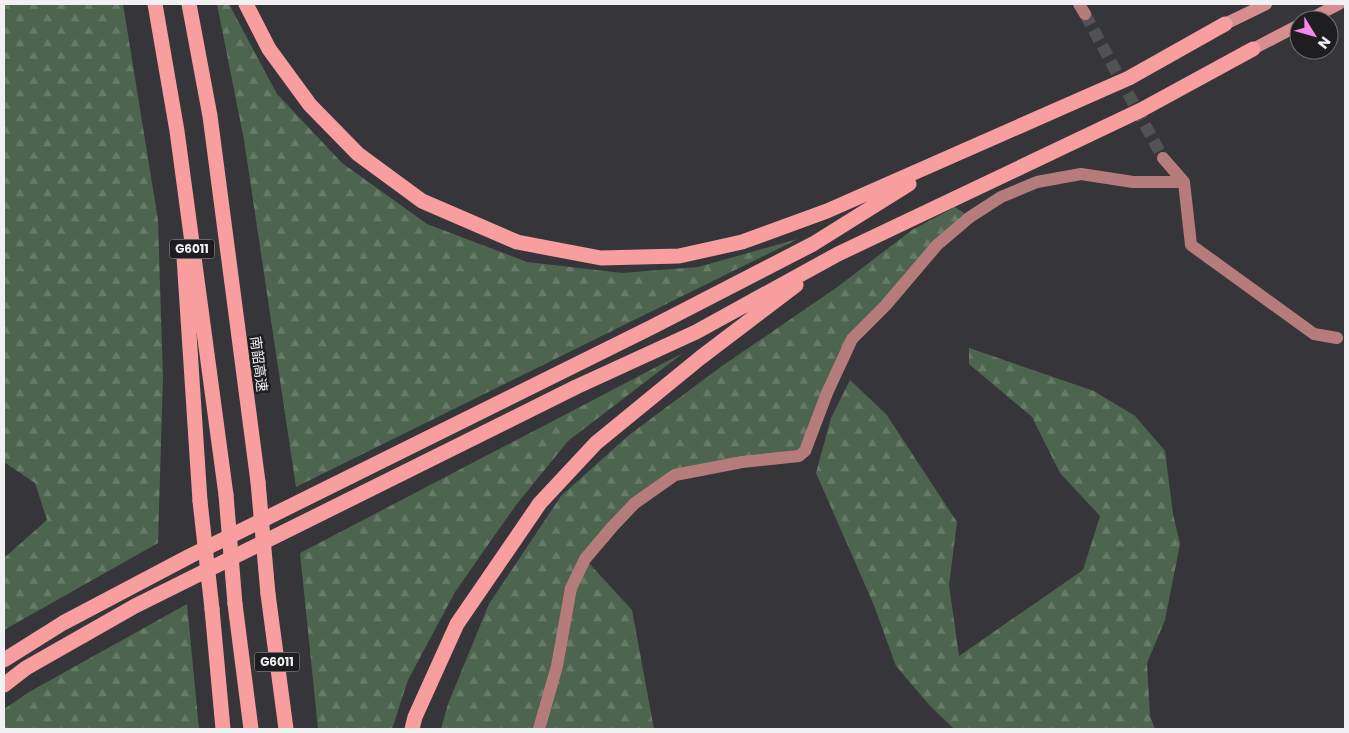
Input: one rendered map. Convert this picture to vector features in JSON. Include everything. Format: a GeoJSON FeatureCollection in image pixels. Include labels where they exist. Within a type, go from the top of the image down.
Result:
{"type":"FeatureCollection","features":[{"type":"Feature","properties":{"kind":"highway","name":"G6011"},"geometry":{"type":"LineString","coordinates":[[155,4],[177,131],[226,495],[235,604],[251,729]]}},
{"type":"Feature","properties":{"kind":"highway","name":"南韶高速"},"geometry":{"type":"LineString","coordinates":[[189,4],[210,116],[258,482],[268,594],[286,729]]}},
{"type":"Feature","properties":{"kind":"highway"},"geometry":{"type":"LineString","coordinates":[[246,4],[268,49],[310,105],[358,154],[422,201],[517,242],[601,258],[679,256],[742,242],[827,211],[1129,78],[1225,24]]}},
{"type":"Feature","properties":{"kind":"highway"},"geometry":{"type":"LineString","coordinates":[[4,685],[26,668],[136,606],[568,391],[696,332],[838,254],[1141,110],[1253,49]]}},
{"type":"Feature","properties":{"kind":"highway"},"geometry":{"type":"LineString","coordinates":[[177,131],[200,502],[223,729]]}},
{"type":"Feature","properties":{"kind":"highway"},"geometry":{"type":"LineString","coordinates":[[4,660],[64,623],[190,556],[652,327],[813,244],[953,156]]}},
{"type":"Feature","properties":{"kind":"highway"},"geometry":{"type":"LineString","coordinates":[[412,729],[415,717],[457,624],[540,503],[596,443],[700,358],[838,254]]}},
{"type":"Feature","properties":{"kind":"main road"},"geometry":{"type":"LineString","coordinates":[[1225,24],[1266,4]]}},
{"type":"Feature","properties":{"kind":"main road"},"geometry":{"type":"LineString","coordinates":[[1327,10],[1339,4]]}},
{"type":"Feature","properties":{"kind":"main road"},"geometry":{"type":"LineString","coordinates":[[1253,49],[1289,30]]}},
{"type":"Feature","properties":{"kind":"street"},"geometry":{"type":"LineString","coordinates":[[1163,158],[1184,182],[1191,245],[1314,334],[1337,338]]}},
{"type":"Feature","properties":{"kind":"street"},"geometry":{"type":"LineString","coordinates":[[538,729],[557,666],[571,588],[585,559],[635,503],[675,476],[742,462],[799,456],[805,452],[827,392],[852,339],[886,306],[937,245],[970,217],[1001,197],[1037,182],[1081,174],[1133,182],[1184,182]]}},
{"type":"Feature","properties":{"kind":"green space"},"geometry":{"type":"Polygon","coordinates":[[[4,4],[123,4],[158,220],[163,378],[158,543],[4,630],[4,558],[47,520],[35,483],[4,462],[4,4]]]}},
{"type":"Feature","properties":{"kind":"green space"},"geometry":{"type":"Polygon","coordinates":[[[217,4],[229,4],[277,94],[342,163],[427,224],[527,262],[622,273],[698,267],[798,239],[296,487],[244,140],[217,4]]]}},
{"type":"Feature","properties":{"kind":"green space"},"geometry":{"type":"Polygon","coordinates":[[[955,207],[970,217],[852,339],[805,451],[675,476],[635,503],[585,559],[632,610],[654,729],[441,729],[448,704],[489,604],[561,496],[629,435],[722,366],[836,288],[912,230],[955,207]]]}},
{"type":"Feature","properties":{"kind":"green space"},"geometry":{"type":"Polygon","coordinates":[[[969,348],[1094,391],[1135,416],[1165,451],[1173,514],[1180,544],[1165,620],[1147,663],[1150,716],[1155,729],[954,729],[931,707],[896,666],[873,603],[816,473],[831,418],[850,380],[886,414],[957,522],[949,585],[959,656],[1083,570],[1100,516],[1060,473],[1032,417],[969,364],[969,348]]]}},
{"type":"Feature","properties":{"kind":"green space"},"geometry":{"type":"Polygon","coordinates":[[[683,353],[568,441],[516,505],[455,592],[408,680],[392,729],[318,729],[300,553],[683,353]]]}},
{"type":"Feature","properties":{"kind":"green space"},"geometry":{"type":"Polygon","coordinates":[[[187,604],[199,729],[4,729],[4,709],[29,692],[187,604]]]}},
{"type":"Feature","properties":{"kind":"tunnel"},"geometry":{"type":"LineString","coordinates":[[1085,14],[1163,158]]}}]}
